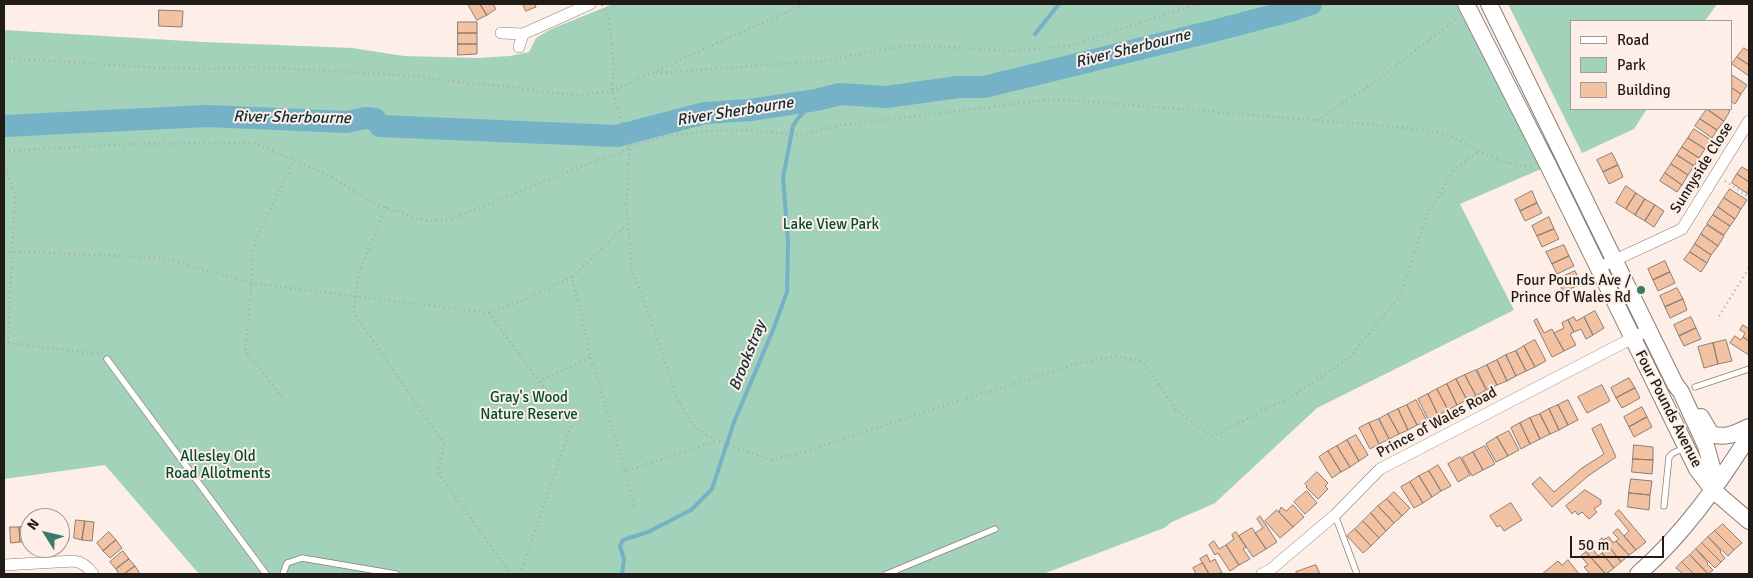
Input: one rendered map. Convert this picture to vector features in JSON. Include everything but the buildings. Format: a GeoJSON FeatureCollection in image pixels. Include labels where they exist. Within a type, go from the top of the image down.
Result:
{"type":"FeatureCollection","features":[{"type":"Feature","properties":{"kind":"main road","name":"Four Pounds Avenue"},"geometry":{"type":"LineString","coordinates":[[1489,4],[1675,384],[1688,390],[1712,467],[1714,491]]}},
{"type":"Feature","properties":{"kind":"main road","name":"Four Pounds Avenue"},"geometry":{"type":"LineString","coordinates":[[1468,6],[1697,470],[1714,491]]}},
{"type":"Feature","properties":{"kind":"main road"},"geometry":{"type":"LineString","coordinates":[[1688,390],[1711,434],[1720,437],[1729,436],[1749,427]]}},
{"type":"Feature","properties":{"kind":"main road"},"geometry":{"type":"LineString","coordinates":[[1638,574],[1696,514],[1714,491],[1749,436]]}},
{"type":"Feature","properties":{"kind":"main road"},"geometry":{"type":"LineString","coordinates":[[1714,491],[1749,521]]}},
{"type":"Feature","properties":{"kind":"street"},"geometry":{"type":"LineString","coordinates":[[501,33],[523,34],[590,4]]}},
{"type":"Feature","properties":{"kind":"street"},"geometry":{"type":"LineString","coordinates":[[519,47],[523,34]]}},
{"type":"Feature","properties":{"kind":"street","name":"Sunnyside Close"},"geometry":{"type":"LineString","coordinates":[[1598,268],[1682,229],[1749,121]]}},
{"type":"Feature","properties":{"kind":"street","name":"Prince of Wales Road"},"geometry":{"type":"LineString","coordinates":[[1268,573],[1335,515],[1373,476],[1388,464],[1648,330]]}},
{"type":"Feature","properties":{"kind":"street"},"geometry":{"type":"LineString","coordinates":[[4,565],[74,561],[85,565],[93,574]]}},
{"type":"Feature","properties":{"kind":"lane"},"geometry":{"type":"LineString","coordinates":[[106,360],[266,574]]}},
{"type":"Feature","properties":{"kind":"lane"},"geometry":{"type":"LineString","coordinates":[[1688,390],[1749,369]]}},
{"type":"Feature","properties":{"kind":"lane"},"geometry":{"type":"LineString","coordinates":[[1664,506],[1669,457],[1673,453],[1686,448]]}},
{"type":"Feature","properties":{"kind":"lane"},"geometry":{"type":"LineString","coordinates":[[1335,515],[1357,574]]}},
{"type":"Feature","properties":{"kind":"lane"},"geometry":{"type":"LineString","coordinates":[[887,574],[995,529]]}},
{"type":"Feature","properties":{"kind":"lane"},"geometry":{"type":"LineString","coordinates":[[283,574],[287,563],[302,558],[396,574]]}},
{"type":"Feature","properties":{"kind":"path"},"geometry":{"type":"LineString","coordinates":[[602,4],[609,21],[614,67],[612,91],[630,147],[626,206],[632,270],[660,345],[677,399],[694,426],[717,441],[772,460],[796,454],[1071,365],[1117,356],[1143,362],[1176,410],[1213,436],[1293,396],[1349,358],[1400,296],[1428,212],[1454,170],[1480,151]]}},
{"type":"Feature","properties":{"kind":"path"},"geometry":{"type":"LineString","coordinates":[[4,58],[162,68],[262,67],[414,76],[578,95],[612,91],[804,4]]}},
{"type":"Feature","properties":{"kind":"path"},"geometry":{"type":"LineString","coordinates":[[652,74],[824,60],[909,44],[1013,51],[1068,46],[1198,4]]}},
{"type":"Feature","properties":{"kind":"path"},"geometry":{"type":"LineString","coordinates":[[1316,121],[1382,77],[1468,6]]}},
{"type":"Feature","properties":{"kind":"path"},"geometry":{"type":"LineString","coordinates":[[4,150],[128,144],[255,142],[327,174],[375,204],[426,221],[452,219],[597,160],[620,153],[630,147],[666,136],[737,130],[802,135],[841,125],[1056,99],[1388,126],[1438,133],[1506,163],[1525,166],[1548,165]]}},
{"type":"Feature","properties":{"kind":"path"},"geometry":{"type":"LineString","coordinates":[[282,397],[246,351],[252,283],[251,256],[258,235],[294,160]]}},
{"type":"Feature","properties":{"kind":"path"},"geometry":{"type":"LineString","coordinates":[[4,164],[15,194],[8,338],[10,342],[101,354],[106,360]]}},
{"type":"Feature","properties":{"kind":"path"},"geometry":{"type":"LineString","coordinates":[[1724,180],[1749,197]]}},
{"type":"Feature","properties":{"kind":"path"},"geometry":{"type":"LineString","coordinates":[[386,208],[358,272],[354,313],[444,444],[438,473],[511,574]]}},
{"type":"Feature","properties":{"kind":"path"},"geometry":{"type":"LineString","coordinates":[[4,251],[162,258],[252,283],[489,314],[521,302],[572,277],[627,224]]}},
{"type":"Feature","properties":{"kind":"path"},"geometry":{"type":"LineString","coordinates":[[1718,316],[1749,268]]}},
{"type":"Feature","properties":{"kind":"path"},"geometry":{"type":"LineString","coordinates":[[572,277],[591,357],[634,506]]}},
{"type":"Feature","properties":{"kind":"path"},"geometry":{"type":"LineString","coordinates":[[489,314],[566,417],[570,427],[520,574]]}},
{"type":"Feature","properties":{"kind":"path"},"geometry":{"type":"LineString","coordinates":[[539,382],[591,357]]}},
{"type":"Feature","properties":{"kind":"path"},"geometry":{"type":"LineString","coordinates":[[625,471],[717,441]]}},
{"type":"Feature","properties":{"kind":"green space","name":"Lake View Park"},"geometry":{"type":"Polygon","coordinates":[[[613,4],[1456,4],[1541,169],[1460,204],[1514,310],[1317,408],[1215,503],[1172,522],[1164,528],[1043,574],[199,574],[105,465],[4,479],[4,30],[204,42],[352,48],[404,56],[478,58],[510,56],[529,52],[536,38],[551,29],[613,4]]]}},
{"type":"Feature","properties":{"kind":"green space"},"geometry":{"type":"Polygon","coordinates":[[[1508,4],[1717,4],[1706,20],[1570,20],[1570,110],[1646,110],[1634,129],[1582,153],[1508,4]]]}},
{"type":"Feature","properties":{"kind":"waterway","name":"River Sherbourne"},"geometry":{"type":"LineString","coordinates":[[1035,34],[1059,4]]}},
{"type":"Feature","properties":{"kind":"waterway","name":"River Sherbourne"},"geometry":{"type":"LineString","coordinates":[[4,126],[207,116],[347,122],[365,118],[375,119],[380,126],[617,136],[705,113],[750,110],[816,100],[840,94],[886,97],[958,87],[984,87],[1213,31],[1311,4]]}},
{"type":"Feature","properties":{"kind":"waterway","name":"Brookstray"},"geometry":{"type":"LineString","coordinates":[[622,574],[624,559],[620,546],[623,540],[648,532],[691,510],[712,489],[734,422],[787,292],[788,242],[783,178],[793,126],[816,100]]}},
{"type":"Feature","properties":{"kind":"place","name":"Four Pounds Ave / Prince Of Wales Rd"},"geometry":{"type":"Point","coordinates":[1641,290]}},
{"type":"Feature","properties":{"kind":"park label","name":"Gray's Wood Nature Reserve"},"geometry":{"type":"Point","coordinates":[529,406]}},
{"type":"Feature","properties":{"kind":"park label","name":"Allesley Old Road Allotments"},"geometry":{"type":"Point","coordinates":[218,466]}}]}
